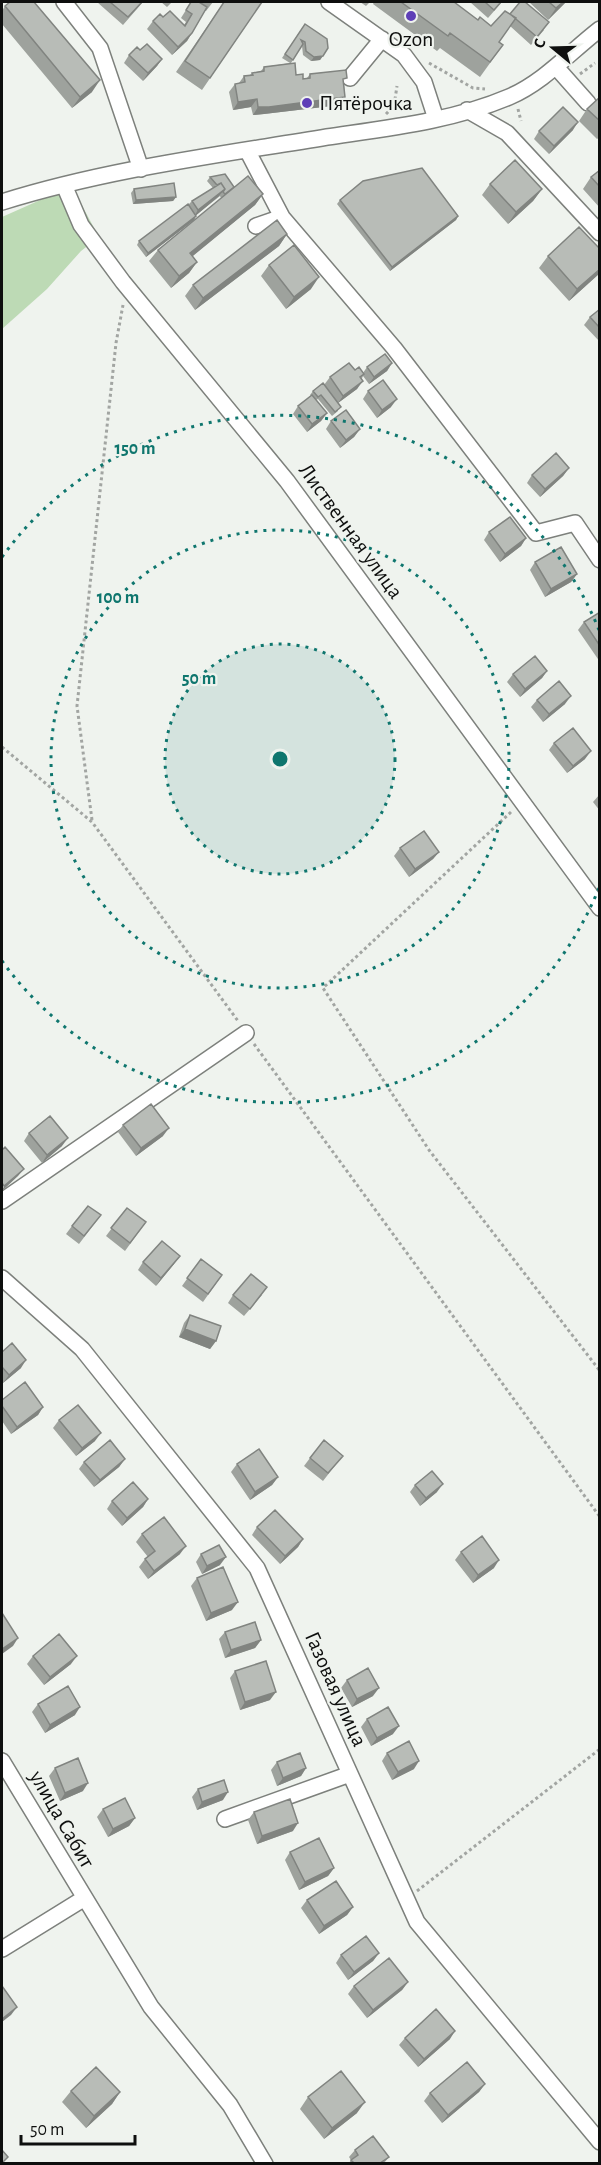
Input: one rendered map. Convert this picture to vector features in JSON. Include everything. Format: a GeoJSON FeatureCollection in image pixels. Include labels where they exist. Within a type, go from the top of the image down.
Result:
{"type":"FeatureCollection","features":[{"type":"Feature","properties":{"kind":"street"},"geometry":{"type":"LineString","coordinates":[[64,2],[100,48],[141,170]]}},
{"type":"Feature","properties":{"kind":"street"},"geometry":{"type":"LineString","coordinates":[[329,2],[404,55],[423,82],[436,119]]}},
{"type":"Feature","properties":{"kind":"street"},"geometry":{"type":"LineString","coordinates":[[2,202],[64,184],[247,150],[436,119],[509,97],[556,67],[571,50],[600,29]]}},
{"type":"Feature","properties":{"kind":"street"},"geometry":{"type":"LineString","coordinates":[[350,78],[382,39]]}},
{"type":"Feature","properties":{"kind":"street"},"geometry":{"type":"LineString","coordinates":[[556,67],[588,103]]}},
{"type":"Feature","properties":{"kind":"street"},"geometry":{"type":"LineString","coordinates":[[467,110],[507,133],[600,233]]}},
{"type":"Feature","properties":{"kind":"street"},"geometry":{"type":"LineString","coordinates":[[247,150],[282,217],[394,348],[536,533],[575,523],[600,560]]}},
{"type":"Feature","properties":{"kind":"street","name":"Лиственная улица"},"geometry":{"type":"LineString","coordinates":[[64,184],[81,225],[123,282],[287,481],[600,908]]}},
{"type":"Feature","properties":{"kind":"street"},"geometry":{"type":"LineString","coordinates":[[256,226],[282,217]]}},
{"type":"Feature","properties":{"kind":"street"},"geometry":{"type":"LineString","coordinates":[[2,1201],[246,1033]]}},
{"type":"Feature","properties":{"kind":"street","name":"Газовая улица"},"geometry":{"type":"LineString","coordinates":[[2,1278],[82,1349],[257,1568],[417,1922],[600,2142]]}},
{"type":"Feature","properties":{"kind":"street","name":"улица Сабит"},"geometry":{"type":"LineString","coordinates":[[2,1761],[83,1899],[151,2007],[230,2105],[265,2163]]}},
{"type":"Feature","properties":{"kind":"street"},"geometry":{"type":"LineString","coordinates":[[225,1819],[350,1774]]}},
{"type":"Feature","properties":{"kind":"street"},"geometry":{"type":"LineString","coordinates":[[2,1949],[83,1899]]}},
{"type":"Feature","properties":{"kind":"path"},"geometry":{"type":"LineString","coordinates":[[427,62],[473,88],[495,91]]}},
{"type":"Feature","properties":{"kind":"path"},"geometry":{"type":"LineString","coordinates":[[92,822],[77,705],[116,343],[125,293],[123,282]]}},
{"type":"Feature","properties":{"kind":"path"},"geometry":{"type":"LineString","coordinates":[[2,747],[92,822],[600,1517]]}},
{"type":"Feature","properties":{"kind":"path"},"geometry":{"type":"LineString","coordinates":[[522,802],[323,988],[429,1150],[600,1371]]}},
{"type":"Feature","properties":{"kind":"path"},"geometry":{"type":"LineString","coordinates":[[406,1899],[600,1749]]}},
{"type":"Feature","properties":{"kind":"green space"},"geometry":{"type":"Polygon","coordinates":[[[56,193],[79,200],[99,237],[81,251],[47,289],[2,329],[2,217],[56,193]]]}},
{"type":"Feature","properties":{"kind":"building"},"geometry":{"type":"Polygon","coordinates":[[[10,2],[34,2],[100,80],[80,97],[5,6],[10,2]]]}},
{"type":"Feature","properties":{"kind":"building"},"geometry":{"type":"Polygon","coordinates":[[[110,2],[142,2],[128,17],[110,2]]]}},
{"type":"Feature","properties":{"kind":"building"},"geometry":{"type":"Polygon","coordinates":[[[191,2],[199,2],[207,7],[192,33],[178,47],[153,21],[160,14],[163,17],[170,11],[185,26],[192,14],[186,10],[191,2]]]}},
{"type":"Feature","properties":{"kind":"building"},"geometry":{"type":"Polygon","coordinates":[[[224,2],[262,2],[210,78],[185,61],[224,2]]]}},
{"type":"Feature","properties":{"kind":"building"},"geometry":{"type":"Polygon","coordinates":[[[401,2],[454,2],[478,20],[480,17],[491,26],[505,11],[516,18],[499,42],[503,45],[490,62],[450,33],[448,36],[401,2]]]}},
{"type":"Feature","properties":{"kind":"building"},"geometry":{"type":"Polygon","coordinates":[[[485,2],[501,2],[494,10],[485,2]]]}},
{"type":"Feature","properties":{"kind":"building"},"geometry":{"type":"Polygon","coordinates":[[[520,2],[525,2],[549,22],[537,37],[510,14],[520,2]]]}},
{"type":"Feature","properties":{"kind":"building"},"geometry":{"type":"Polygon","coordinates":[[[549,2],[563,2],[556,8],[549,2]]]}},
{"type":"Feature","properties":{"kind":"building"},"geometry":{"type":"Polygon","coordinates":[[[305,24],[327,39],[328,48],[323,56],[314,57],[306,51],[305,42],[301,40],[303,44],[293,60],[285,54],[305,24]]]}},
{"type":"Feature","properties":{"kind":"building"},"geometry":{"type":"Polygon","coordinates":[[[147,44],[162,59],[148,73],[129,55],[137,47],[140,50],[147,44]]]}},
{"type":"Feature","properties":{"kind":"building"},"geometry":{"type":"Polygon","coordinates":[[[295,63],[296,75],[303,74],[303,79],[310,78],[310,74],[346,70],[347,78],[343,79],[345,97],[269,107],[258,107],[257,99],[238,102],[235,84],[245,82],[244,76],[264,71],[264,67],[295,63]]]}},
{"type":"Feature","properties":{"kind":"building"},"geometry":{"type":"Polygon","coordinates":[[[600,97],[600,121],[587,109],[600,97]]]}},
{"type":"Feature","properties":{"kind":"building"},"geometry":{"type":"Polygon","coordinates":[[[563,107],[578,122],[554,146],[539,131],[563,107]]]}},
{"type":"Feature","properties":{"kind":"building"},"geometry":{"type":"Polygon","coordinates":[[[515,160],[542,189],[516,212],[490,184],[515,160]]]}},
{"type":"Feature","properties":{"kind":"building"},"geometry":{"type":"Polygon","coordinates":[[[422,168],[458,216],[392,267],[340,200],[363,181],[422,168]]]}},
{"type":"Feature","properties":{"kind":"building"},"geometry":{"type":"Polygon","coordinates":[[[600,170],[600,187],[591,177],[600,170]]]}},
{"type":"Feature","properties":{"kind":"building"},"geometry":{"type":"Polygon","coordinates":[[[225,174],[234,187],[225,194],[221,183],[217,185],[210,177],[225,174]]]}},
{"type":"Feature","properties":{"kind":"building"},"geometry":{"type":"Polygon","coordinates":[[[248,176],[263,194],[190,253],[197,262],[179,276],[158,250],[248,176]]]}},
{"type":"Feature","properties":{"kind":"building"},"geometry":{"type":"Polygon","coordinates":[[[174,183],[176,197],[136,200],[134,189],[174,183]]]}},
{"type":"Feature","properties":{"kind":"building"},"geometry":{"type":"Polygon","coordinates":[[[221,183],[225,189],[198,210],[192,201],[221,183]]]}},
{"type":"Feature","properties":{"kind":"building"},"geometry":{"type":"Polygon","coordinates":[[[188,204],[196,216],[148,253],[139,241],[188,204]]]}},
{"type":"Feature","properties":{"kind":"building"},"geometry":{"type":"Polygon","coordinates":[[[277,220],[287,234],[203,298],[193,285],[277,220]]]}},
{"type":"Feature","properties":{"kind":"building"},"geometry":{"type":"Polygon","coordinates":[[[579,227],[600,249],[600,269],[577,289],[548,256],[579,227]]]}},
{"type":"Feature","properties":{"kind":"building"},"geometry":{"type":"Polygon","coordinates":[[[294,245],[319,277],[294,297],[269,265],[294,245]]]}},
{"type":"Feature","properties":{"kind":"building"},"geometry":{"type":"Polygon","coordinates":[[[600,309],[600,328],[590,317],[600,309]]]}},
{"type":"Feature","properties":{"kind":"building"},"geometry":{"type":"Polygon","coordinates":[[[385,354],[392,363],[374,377],[367,367],[385,354]]]}},
{"type":"Feature","properties":{"kind":"building"},"geometry":{"type":"Polygon","coordinates":[[[349,363],[355,370],[359,367],[364,374],[360,377],[363,381],[343,396],[330,377],[349,363]]]}},
{"type":"Feature","properties":{"kind":"building"},"geometry":{"type":"Polygon","coordinates":[[[383,380],[397,399],[382,410],[368,391],[383,380]]]}},
{"type":"Feature","properties":{"kind":"building"},"geometry":{"type":"Polygon","coordinates":[[[323,383],[341,407],[335,412],[321,395],[318,397],[313,391],[323,383]]]}},
{"type":"Feature","properties":{"kind":"building"},"geometry":{"type":"Polygon","coordinates":[[[312,395],[327,413],[312,424],[298,406],[312,395]]]}},
{"type":"Feature","properties":{"kind":"building"},"geometry":{"type":"Polygon","coordinates":[[[346,410],[360,429],[346,440],[331,421],[346,410]]]}},
{"type":"Feature","properties":{"kind":"building"},"geometry":{"type":"Polygon","coordinates":[[[556,453],[569,468],[545,489],[532,475],[556,453]]]}},
{"type":"Feature","properties":{"kind":"building"},"geometry":{"type":"Polygon","coordinates":[[[510,517],[526,538],[505,554],[489,532],[510,517]]]}},
{"type":"Feature","properties":{"kind":"building"},"geometry":{"type":"Polygon","coordinates":[[[561,547],[577,574],[551,589],[535,562],[561,547]]]}},
{"type":"Feature","properties":{"kind":"building"},"geometry":{"type":"Polygon","coordinates":[[[600,612],[600,646],[584,622],[600,612]]]}},
{"type":"Feature","properties":{"kind":"building"},"geometry":{"type":"Polygon","coordinates":[[[535,656],[547,671],[525,689],[513,674],[535,656]]]}},
{"type":"Feature","properties":{"kind":"building"},"geometry":{"type":"Polygon","coordinates":[[[559,681],[571,696],[549,714],[537,700],[559,681]]]}},
{"type":"Feature","properties":{"kind":"building"},"geometry":{"type":"Polygon","coordinates":[[[573,728],[591,751],[573,766],[554,743],[573,728]]]}},
{"type":"Feature","properties":{"kind":"building"},"geometry":{"type":"Polygon","coordinates":[[[424,831],[439,852],[415,869],[400,848],[424,831]]]}},
{"type":"Feature","properties":{"kind":"building"},"geometry":{"type":"Polygon","coordinates":[[[151,1104],[169,1128],[141,1148],[123,1125],[151,1104]]]}},
{"type":"Feature","properties":{"kind":"building"},"geometry":{"type":"Polygon","coordinates":[[[50,1116],[68,1138],[47,1155],[29,1133],[50,1116]]]}},
{"type":"Feature","properties":{"kind":"building"},"geometry":{"type":"Polygon","coordinates":[[[5,1147],[24,1169],[4,1186],[2,1183],[2,1150],[5,1147]]]}},
{"type":"Feature","properties":{"kind":"building"},"geometry":{"type":"Polygon","coordinates":[[[88,1206],[101,1215],[84,1236],[72,1226],[88,1206]]]}},
{"type":"Feature","properties":{"kind":"building"},"geometry":{"type":"Polygon","coordinates":[[[127,1208],[146,1222],[130,1243],[111,1228],[127,1208]]]}},
{"type":"Feature","properties":{"kind":"building"},"geometry":{"type":"Polygon","coordinates":[[[162,1241],[180,1256],[161,1278],[143,1262],[162,1241]]]}},
{"type":"Feature","properties":{"kind":"building"},"geometry":{"type":"Polygon","coordinates":[[[201,1259],[222,1275],[208,1294],[187,1278],[201,1259]]]}},
{"type":"Feature","properties":{"kind":"building"},"geometry":{"type":"Polygon","coordinates":[[[251,1274],[267,1287],[250,1309],[233,1295],[251,1274]]]}},
{"type":"Feature","properties":{"kind":"building"},"geometry":{"type":"Polygon","coordinates":[[[190,1315],[221,1326],[216,1341],[185,1329],[190,1315]]]}},
{"type":"Feature","properties":{"kind":"building"},"geometry":{"type":"Polygon","coordinates":[[[12,1343],[26,1360],[9,1375],[2,1367],[2,1352],[12,1343]]]}},
{"type":"Feature","properties":{"kind":"building"},"geometry":{"type":"Polygon","coordinates":[[[25,1382],[43,1407],[17,1427],[2,1406],[2,1400],[25,1382]]]}},
{"type":"Feature","properties":{"kind":"building"},"geometry":{"type":"Polygon","coordinates":[[[78,1405],[101,1433],[82,1448],[59,1420],[78,1405]]]}},
{"type":"Feature","properties":{"kind":"building"},"geometry":{"type":"Polygon","coordinates":[[[110,1440],[125,1459],[100,1480],[84,1462],[110,1440]]]}},
{"type":"Feature","properties":{"kind":"building"},"geometry":{"type":"Polygon","coordinates":[[[324,1440],[343,1456],[328,1473],[310,1458],[324,1440]]]}},
{"type":"Feature","properties":{"kind":"building"},"geometry":{"type":"Polygon","coordinates":[[[259,1449],[278,1477],[255,1492],[237,1464],[259,1449]]]}},
{"type":"Feature","properties":{"kind":"building"},"geometry":{"type":"Polygon","coordinates":[[[432,1471],[443,1484],[426,1498],[415,1485],[432,1471]]]}},
{"type":"Feature","properties":{"kind":"building"},"geometry":{"type":"Polygon","coordinates":[[[133,1482],[148,1499],[127,1518],[112,1501],[133,1482]]]}},
{"type":"Feature","properties":{"kind":"building"},"geometry":{"type":"Polygon","coordinates":[[[275,1510],[303,1539],[285,1556],[257,1527],[275,1510]]]}},
{"type":"Feature","properties":{"kind":"building"},"geometry":{"type":"Polygon","coordinates":[[[164,1517],[186,1546],[154,1571],[145,1559],[155,1551],[142,1534],[164,1517]]]}},
{"type":"Feature","properties":{"kind":"building"},"geometry":{"type":"Polygon","coordinates":[[[482,1536],[499,1560],[478,1575],[461,1552],[482,1536]]]}},
{"type":"Feature","properties":{"kind":"building"},"geometry":{"type":"Polygon","coordinates":[[[219,1545],[226,1557],[207,1566],[201,1554],[219,1545]]]}},
{"type":"Feature","properties":{"kind":"building"},"geometry":{"type":"Polygon","coordinates":[[[223,1567],[238,1602],[211,1613],[197,1578],[223,1567]]]}},
{"type":"Feature","properties":{"kind":"building"},"geometry":{"type":"Polygon","coordinates":[[[2,1613],[18,1638],[2,1649],[2,1613]]]}},
{"type":"Feature","properties":{"kind":"building"},"geometry":{"type":"Polygon","coordinates":[[[255,1622],[261,1640],[231,1650],[225,1632],[255,1622]]]}},
{"type":"Feature","properties":{"kind":"building"},"geometry":{"type":"Polygon","coordinates":[[[59,1634],[77,1656],[50,1677],[33,1656],[59,1634]]]}},
{"type":"Feature","properties":{"kind":"building"},"geometry":{"type":"Polygon","coordinates":[[[266,1661],[276,1692],[245,1702],[235,1671],[266,1661]]]}},
{"type":"Feature","properties":{"kind":"building"},"geometry":{"type":"Polygon","coordinates":[[[368,1668],[379,1688],[357,1699],[347,1680],[368,1668]]]}},
{"type":"Feature","properties":{"kind":"building"},"geometry":{"type":"Polygon","coordinates":[[[68,1686],[80,1707],[50,1725],[38,1704],[68,1686]]]}},
{"type":"Feature","properties":{"kind":"building"},"geometry":{"type":"Polygon","coordinates":[[[388,1707],[399,1726],[377,1738],[367,1719],[388,1707]]]}},
{"type":"Feature","properties":{"kind":"building"},"geometry":{"type":"Polygon","coordinates":[[[409,1741],[419,1761],[398,1772],[387,1753],[409,1741]]]}},
{"type":"Feature","properties":{"kind":"building"},"geometry":{"type":"Polygon","coordinates":[[[300,1753],[306,1768],[283,1778],[277,1762],[300,1753]]]}},
{"type":"Feature","properties":{"kind":"building"},"geometry":{"type":"Polygon","coordinates":[[[78,1758],[88,1783],[65,1793],[55,1768],[78,1758]]]}},
{"type":"Feature","properties":{"kind":"building"},"geometry":{"type":"Polygon","coordinates":[[[224,1780],[228,1792],[202,1802],[198,1789],[224,1780]]]}},
{"type":"Feature","properties":{"kind":"building"},"geometry":{"type":"Polygon","coordinates":[[[125,1798],[135,1818],[113,1829],[103,1809],[125,1798]]]}},
{"type":"Feature","properties":{"kind":"building"},"geometry":{"type":"Polygon","coordinates":[[[290,1799],[298,1823],[262,1836],[254,1812],[290,1799]]]}},
{"type":"Feature","properties":{"kind":"building"},"geometry":{"type":"Polygon","coordinates":[[[319,1838],[334,1868],[305,1882],[290,1852],[319,1838]]]}},
{"type":"Feature","properties":{"kind":"building"},"geometry":{"type":"Polygon","coordinates":[[[336,1881],[353,1907],[324,1926],[307,1900],[336,1881]]]}},
{"type":"Feature","properties":{"kind":"building"},"geometry":{"type":"Polygon","coordinates":[[[366,1936],[379,1953],[354,1972],[341,1955],[366,1936]]]}},
{"type":"Feature","properties":{"kind":"building"},"geometry":{"type":"Polygon","coordinates":[[[389,1958],[408,1982],[373,2010],[354,1986],[389,1958]]]}},
{"type":"Feature","properties":{"kind":"building"},"geometry":{"type":"Polygon","coordinates":[[[2,1986],[17,2007],[2,2019],[2,1986]]]}},
{"type":"Feature","properties":{"kind":"building"},"geometry":{"type":"Polygon","coordinates":[[[436,2009],[455,2031],[424,2059],[405,2038],[436,2009]]]}},
{"type":"Feature","properties":{"kind":"building"},"geometry":{"type":"Polygon","coordinates":[[[467,2062],[485,2084],[448,2115],[430,2093],[467,2062]]]}},
{"type":"Feature","properties":{"kind":"building"},"geometry":{"type":"Polygon","coordinates":[[[96,2067],[120,2092],[94,2116],[71,2091],[96,2067]]]}},
{"type":"Feature","properties":{"kind":"building"},"geometry":{"type":"Polygon","coordinates":[[[341,2071],[365,2102],[332,2128],[308,2097],[341,2071]]]}},
{"type":"Feature","properties":{"kind":"building"},"geometry":{"type":"Polygon","coordinates":[[[373,2136],[389,2157],[380,2163],[354,2163],[351,2160],[358,2155],[355,2150],[373,2136]]]}},
{"type":"Feature","properties":{"kind":"building"},"geometry":{"type":"Polygon","coordinates":[[[2,2150],[8,2157],[2,2163],[2,2150]]]}},
{"type":"Feature","properties":{"kind":"place","name":"Ozon"},"geometry":{"type":"Point","coordinates":[411,16]}},
{"type":"Feature","properties":{"kind":"place","name":"Пятёрочка"},"geometry":{"type":"Point","coordinates":[307,103]}}]}
